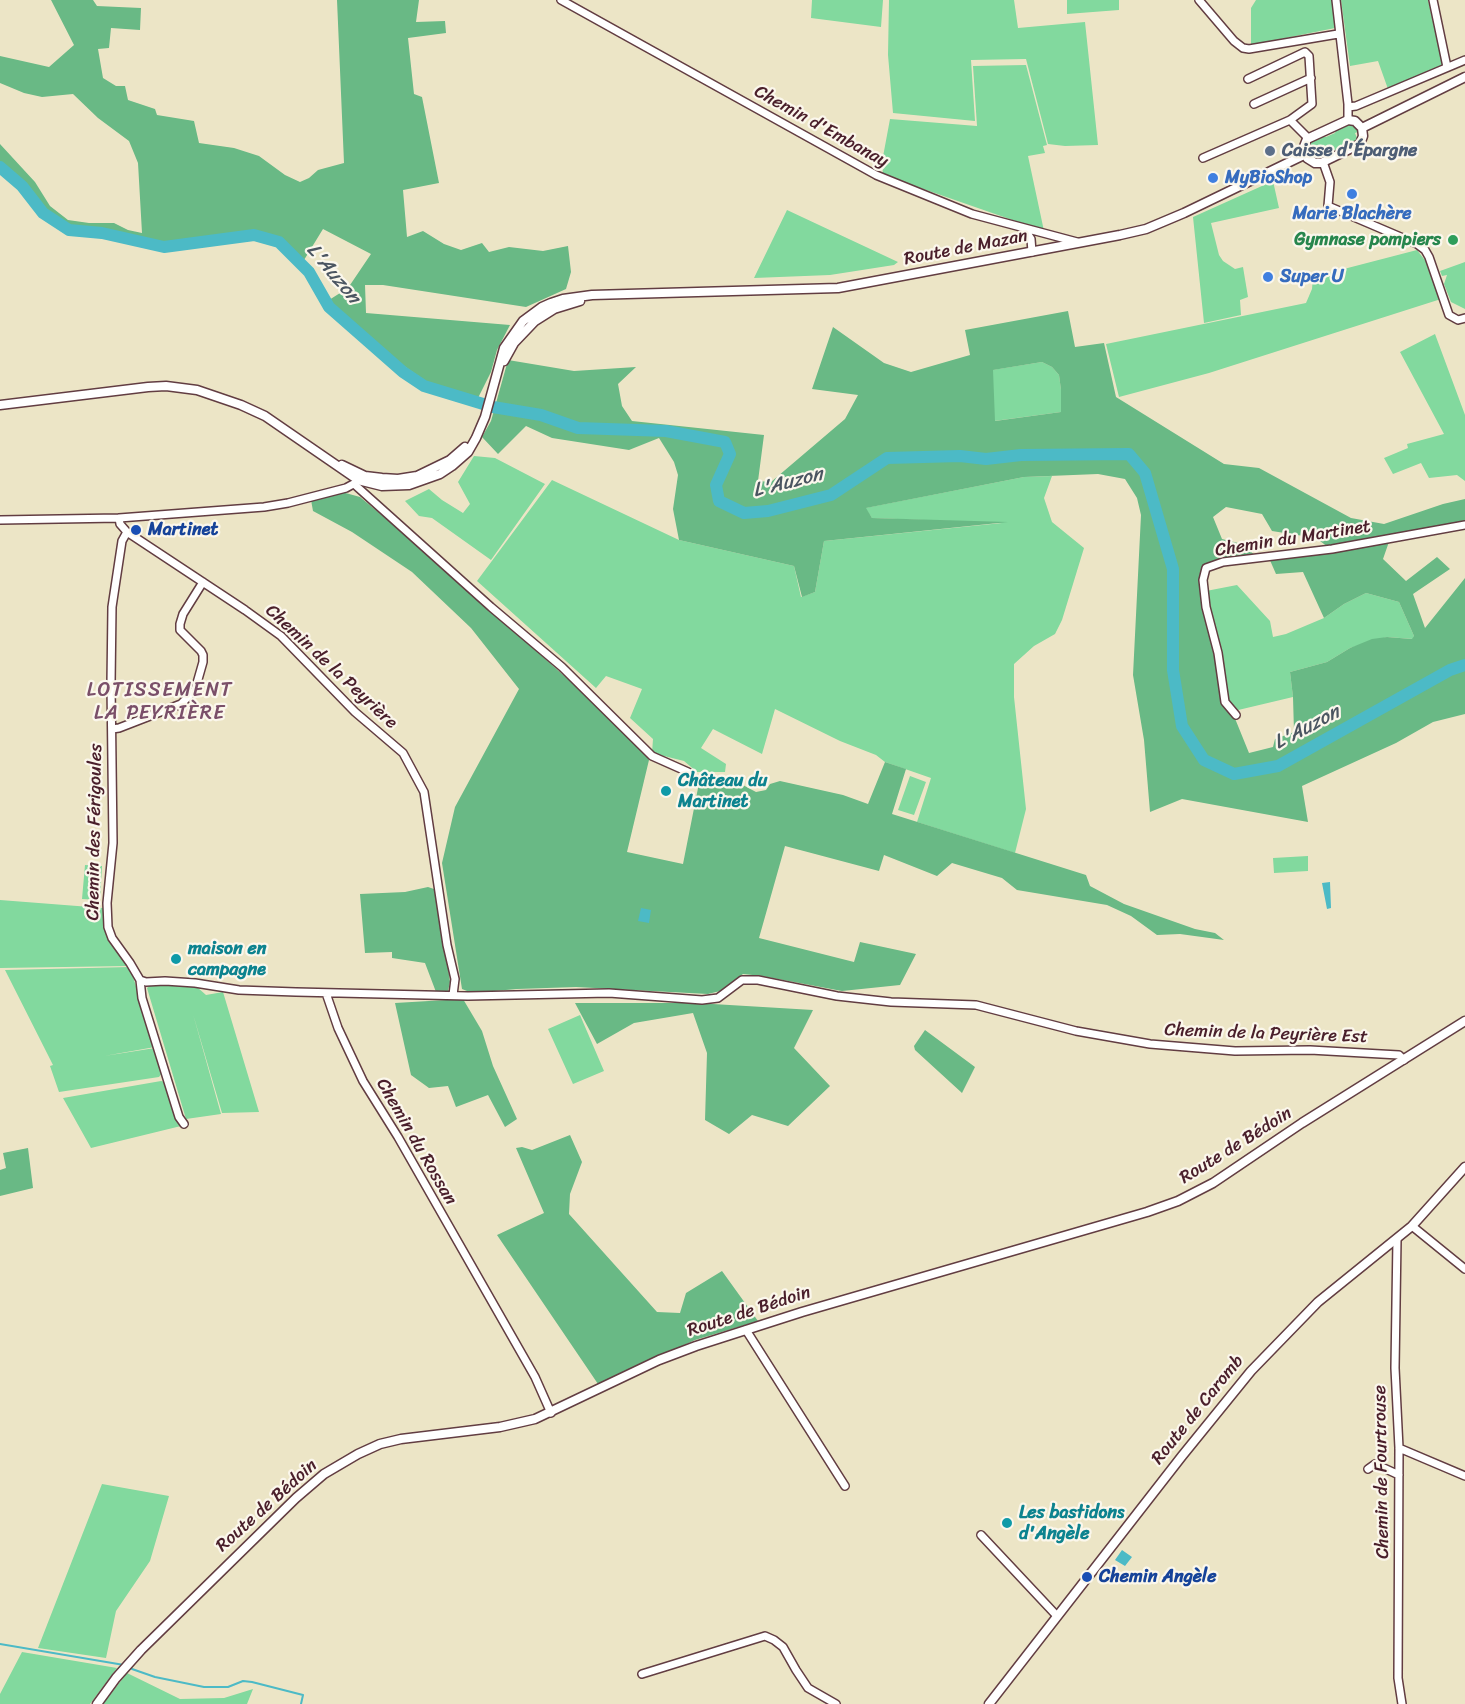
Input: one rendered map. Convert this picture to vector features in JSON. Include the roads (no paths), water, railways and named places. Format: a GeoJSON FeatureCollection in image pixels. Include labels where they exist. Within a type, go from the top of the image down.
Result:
{"type":"FeatureCollection","features":[{"type":"Feature","properties":{"kind":"main road"},"geometry":{"type":"LineString","coordinates":[[1362,128],[1465,77]]}},
{"type":"Feature","properties":{"kind":"main road"},"geometry":{"type":"LineString","coordinates":[[1396,112],[1465,83]]}},
{"type":"Feature","properties":{"kind":"main road"},"geometry":{"type":"LineString","coordinates":[[1348,120],[1354,121],[1362,128],[1363,136],[1360,144],[1323,162],[1312,162],[1305,155],[1304,145],[1308,138],[1348,120]]}},
{"type":"Feature","properties":{"kind":"main road","name":"Route de Mazan"},"geometry":{"type":"LineString","coordinates":[[0,405],[166,386],[213,394],[265,416],[357,479],[371,484],[398,486],[419,483],[461,459],[473,445],[504,348],[516,329],[532,314],[542,307],[563,299],[578,296],[838,288],[1082,243],[1146,229],[1305,155]]}},
{"type":"Feature","properties":{"kind":"main road","name":"Route de Mazan"},"geometry":{"type":"LineString","coordinates":[[357,479],[398,479],[417,476],[438,467],[458,454],[480,428]]}},
{"type":"Feature","properties":{"kind":"main road","name":"Route de Bédoin"},"geometry":{"type":"LineString","coordinates":[[97,1704],[124,1668],[220,1571],[296,1498],[340,1463],[380,1444],[401,1438],[520,1423],[551,1413],[659,1360],[746,1330],[1147,1212],[1190,1196],[1302,1123],[1465,1022]]}},
{"type":"Feature","properties":{"kind":"main road","name":"Route de Caromb"},"geometry":{"type":"LineString","coordinates":[[989,1704],[1251,1371],[1318,1302],[1412,1226],[1465,1167]]}},
{"type":"Feature","properties":{"kind":"street","name":"Chemin d'Embanay"},"geometry":{"type":"LineString","coordinates":[[561,0],[876,175],[972,214],[1082,243]]}},
{"type":"Feature","properties":{"kind":"street"},"geometry":{"type":"LineString","coordinates":[[1199,0],[1234,41],[1243,48],[1249,49],[1338,34]]}},
{"type":"Feature","properties":{"kind":"street"},"geometry":{"type":"LineString","coordinates":[[1335,0],[1348,120]]}},
{"type":"Feature","properties":{"kind":"street"},"geometry":{"type":"LineString","coordinates":[[1433,0],[1447,67]]}},
{"type":"Feature","properties":{"kind":"street"},"geometry":{"type":"LineString","coordinates":[[1203,158],[1290,120],[1312,104],[1309,56],[1305,52],[1248,79]]}},
{"type":"Feature","properties":{"kind":"street"},"geometry":{"type":"LineString","coordinates":[[1348,107],[1356,106],[1465,60]]}},
{"type":"Feature","properties":{"kind":"street"},"geometry":{"type":"LineString","coordinates":[[1254,104],[1311,78]]}},
{"type":"Feature","properties":{"kind":"street"},"geometry":{"type":"LineString","coordinates":[[1290,120],[1308,138]]}},
{"type":"Feature","properties":{"kind":"street"},"geometry":{"type":"LineString","coordinates":[[1323,162],[1330,182],[1328,206],[1417,244],[1425,250],[1449,315],[1458,320],[1465,318]]}},
{"type":"Feature","properties":{"kind":"street"},"geometry":{"type":"LineString","coordinates":[[1023,229],[1030,235],[1036,251]]}},
{"type":"Feature","properties":{"kind":"street"},"geometry":{"type":"LineString","coordinates":[[1036,251],[1041,242],[1037,232]]}},
{"type":"Feature","properties":{"kind":"street"},"geometry":{"type":"LineString","coordinates":[[0,520],[119,518],[276,506],[346,488],[357,479],[491,607],[562,667],[652,756],[688,772]]}},
{"type":"Feature","properties":{"kind":"street"},"geometry":{"type":"LineString","coordinates":[[119,518],[126,532]]}},
{"type":"Feature","properties":{"kind":"street","name":"Chemin du Martinet"},"geometry":{"type":"LineString","coordinates":[[1236,715],[1225,702],[1218,653],[1206,607],[1203,580],[1206,568],[1223,562],[1332,549],[1465,525]]}},
{"type":"Feature","properties":{"kind":"street","name":"Chemin de la Peyrière"},"geometry":{"type":"LineString","coordinates":[[126,532],[281,636],[355,712],[403,753],[424,792],[447,945],[455,979],[453,996]]}},
{"type":"Feature","properties":{"kind":"street","name":"Chemin des Férigoules"},"geometry":{"type":"LineString","coordinates":[[126,532],[122,541],[112,607],[113,843],[107,903],[108,927],[112,938],[140,980],[142,998],[179,1117],[184,1124]]}},
{"type":"Feature","properties":{"kind":"street"},"geometry":{"type":"LineString","coordinates":[[112,729],[182,705],[195,690],[203,656],[201,651],[180,630],[180,624],[183,614],[203,582]]}},
{"type":"Feature","properties":{"kind":"street"},"geometry":{"type":"LineString","coordinates":[[140,980],[195,983],[240,990],[453,996]]}},
{"type":"Feature","properties":{"kind":"street","name":"Chemin de la Peyrière Est"},"geometry":{"type":"LineString","coordinates":[[453,996],[609,993],[702,1000],[718,998],[742,980],[758,980],[837,996],[891,1002],[976,1005],[1076,1031],[1150,1044],[1236,1051],[1310,1050],[1399,1055],[1404,1060]]}},
{"type":"Feature","properties":{"kind":"street","name":"Chemin du Rossan"},"geometry":{"type":"LineString","coordinates":[[326,993],[338,1028],[363,1081],[398,1137],[535,1377],[551,1413]]}},
{"type":"Feature","properties":{"kind":"street"},"geometry":{"type":"LineString","coordinates":[[1412,1226],[1465,1269]]}},
{"type":"Feature","properties":{"kind":"street","name":"Chemin de Fourtrouse"},"geometry":{"type":"LineString","coordinates":[[1397,1239],[1395,1368],[1399,1448],[1398,1678],[1402,1704]]}},
{"type":"Feature","properties":{"kind":"street"},"geometry":{"type":"LineString","coordinates":[[746,1330],[845,1486]]}},
{"type":"Feature","properties":{"kind":"street"},"geometry":{"type":"LineString","coordinates":[[1399,1448],[1465,1476]]}},
{"type":"Feature","properties":{"kind":"street"},"geometry":{"type":"LineString","coordinates":[[1368,1469],[1375,1464],[1399,1475]]}},
{"type":"Feature","properties":{"kind":"street"},"geometry":{"type":"LineString","coordinates":[[981,1535],[1057,1616]]}},
{"type":"Feature","properties":{"kind":"street"},"geometry":{"type":"LineString","coordinates":[[642,1674],[765,1636],[783,1647],[808,1688],[836,1704]]}},
{"type":"Feature","properties":{"kind":"water"},"geometry":{"type":"Polygon","coordinates":[[[1307,175],[1304,186],[1289,183],[1289,178],[1307,175]]]}},
{"type":"Feature","properties":{"kind":"water"},"geometry":{"type":"Polygon","coordinates":[[[1330,882],[1331,908],[1327,909],[1322,883],[1330,882]]]}},
{"type":"Feature","properties":{"kind":"water"},"geometry":{"type":"Polygon","coordinates":[[[641,908],[651,910],[649,923],[638,921],[641,908]]]}},
{"type":"Feature","properties":{"kind":"water"},"geometry":{"type":"Polygon","coordinates":[[[1122,1550],[1132,1557],[1125,1566],[1115,1560],[1122,1550]]]}},
{"type":"Feature","properties":{"kind":"waterway","name":"L'Auzon"},"geometry":{"type":"LineString","coordinates":[[0,167],[22,186],[43,213],[69,230],[102,233],[164,247],[254,235],[279,242],[309,272],[329,307],[403,372],[424,386],[493,407],[541,415],[578,428],[666,431],[725,442],[730,454],[716,485],[719,501],[744,513],[768,511],[831,495],[887,458],[960,456],[986,459],[1021,455],[1129,454],[1145,473],[1173,569],[1173,670],[1182,726],[1204,760],[1234,774],[1278,766],[1450,670],[1465,665]]}},
{"type":"Feature","properties":{"kind":"waterway"},"geometry":{"type":"LineString","coordinates":[[0,1644],[124,1665]]}},
{"type":"Feature","properties":{"kind":"waterway"},"geometry":{"type":"LineString","coordinates":[[132,1669],[155,1677],[204,1687],[228,1687],[243,1681],[252,1682],[303,1695],[301,1704]]}},
{"type":"Feature","properties":{"kind":"place","name":"Caisse d'Épargne"},"geometry":{"type":"Point","coordinates":[1270,151]}},
{"type":"Feature","properties":{"kind":"place","name":"MyBioShop"},"geometry":{"type":"Point","coordinates":[1213,178]}},
{"type":"Feature","properties":{"kind":"place","name":"Marie Blachère"},"geometry":{"type":"Point","coordinates":[1352,194]}},
{"type":"Feature","properties":{"kind":"place","name":"Gymnase pompiers"},"geometry":{"type":"Point","coordinates":[1453,240]}},
{"type":"Feature","properties":{"kind":"place","name":"Super U"},"geometry":{"type":"Point","coordinates":[1268,277]}},
{"type":"Feature","properties":{"kind":"place","name":"Martinet"},"geometry":{"type":"Point","coordinates":[136,530]}},
{"type":"Feature","properties":{"kind":"place","name":"Château du Martinet"},"geometry":{"type":"Point","coordinates":[666,791]}},
{"type":"Feature","properties":{"kind":"place","name":"maison en campagne"},"geometry":{"type":"Point","coordinates":[176,959]}},
{"type":"Feature","properties":{"kind":"place","name":"Les bastidons d'Angèle"},"geometry":{"type":"Point","coordinates":[1007,1523]}},
{"type":"Feature","properties":{"kind":"place","name":"Chemin Angèle"},"geometry":{"type":"Point","coordinates":[1087,1577]}},
{"type":"Feature","properties":{"kind":"district","name":"LOTISSEMENT LA PEYRIÈRE"},"geometry":{"type":"Point","coordinates":[160,702]}}]}
